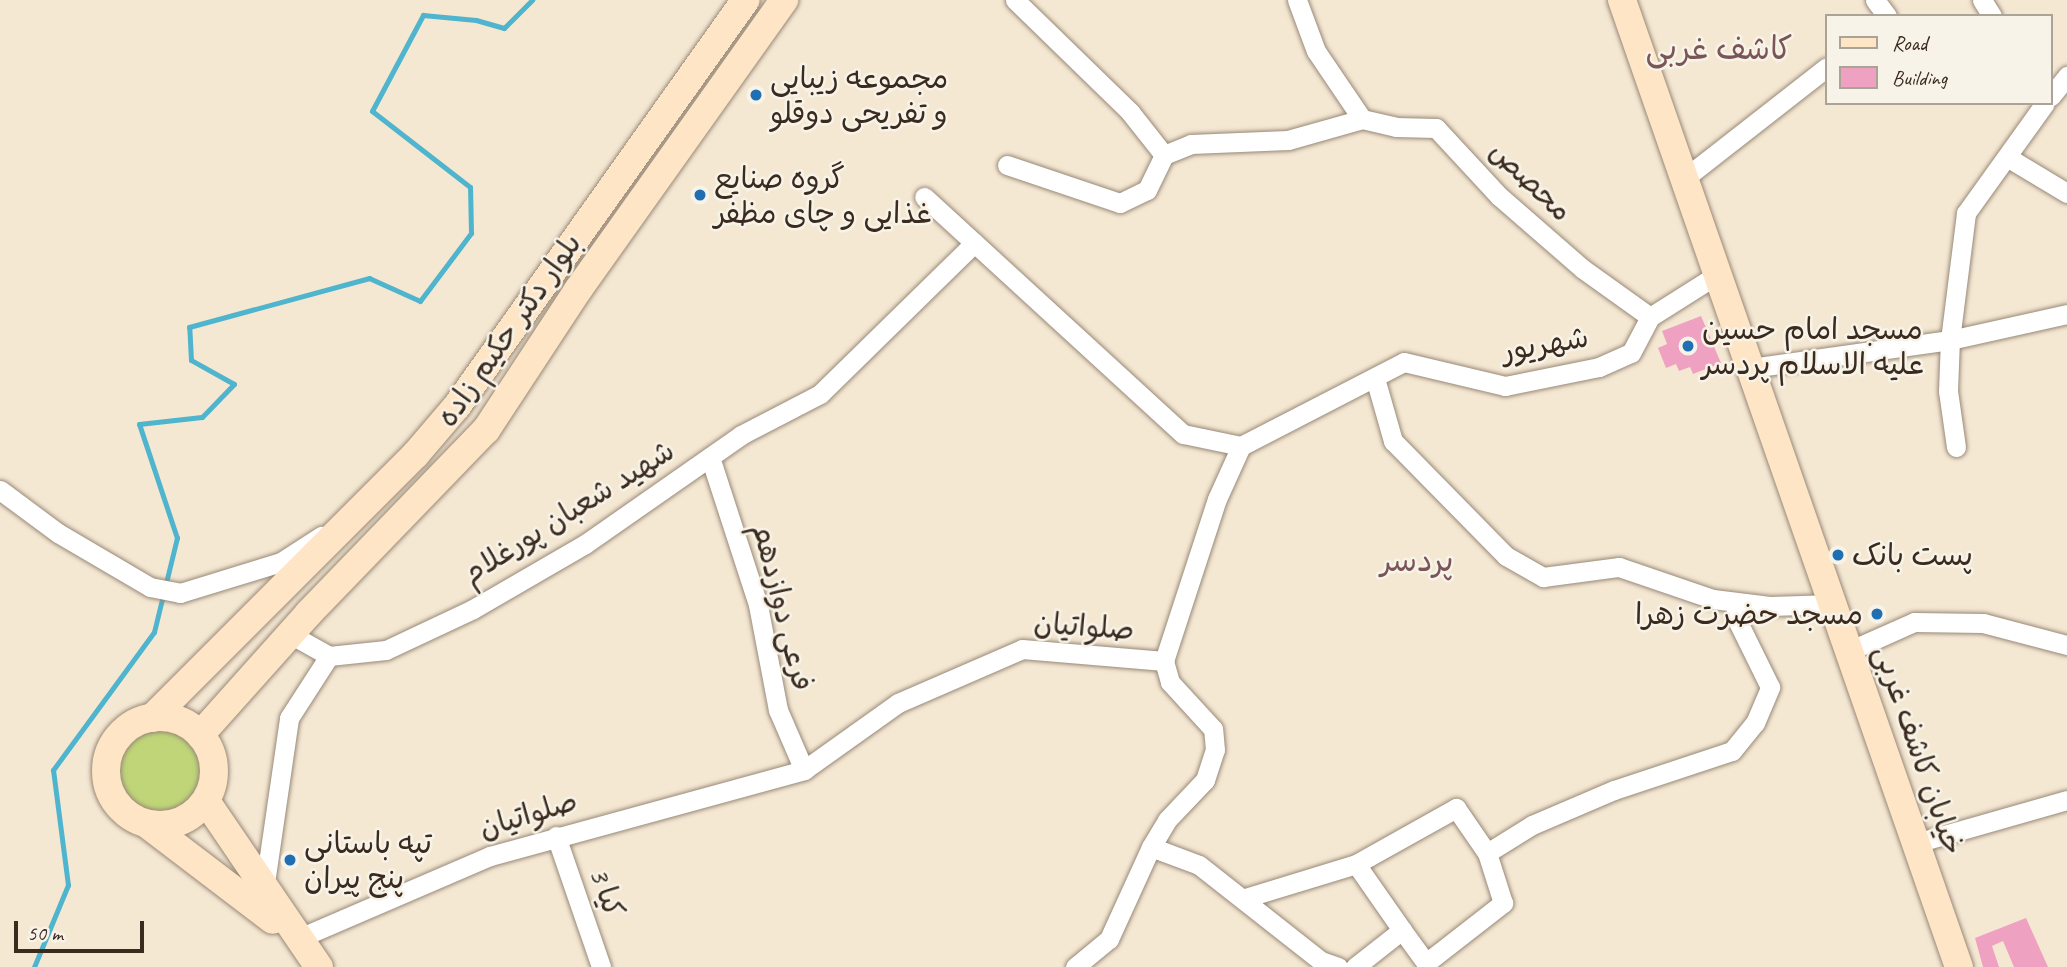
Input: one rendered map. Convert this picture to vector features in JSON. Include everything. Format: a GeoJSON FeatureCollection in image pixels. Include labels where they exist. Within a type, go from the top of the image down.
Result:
{"type":"FeatureCollection","features":[{"type":"Feature","properties":{"kind":"main road","name":"بلوار دکتر حکیم زاده"},"geometry":{"type":"LineString","coordinates":[[152,718],[354,515],[457,406],[745,0]]}},
{"type":"Feature","properties":{"kind":"main road","name":"بلوار دکتر حکیم زاده"},"geometry":{"type":"LineString","coordinates":[[200,735],[290,634],[486,430],[589,275],[785,0]]}},
{"type":"Feature","properties":{"kind":"main road","name":"خیابان کاشف غربی"},"geometry":{"type":"LineString","coordinates":[[1622,0],[1959,967]]}},
{"type":"Feature","properties":{"kind":"main road"},"geometry":{"type":"LineString","coordinates":[[727,24],[754,43]]}},
{"type":"Feature","properties":{"kind":"main road"},"geometry":{"type":"LineString","coordinates":[[565,256],[589,275]]}},
{"type":"Feature","properties":{"kind":"main road"},"geometry":{"type":"LineString","coordinates":[[147,824],[180,822],[206,801],[214,766],[200,735],[178,721],[152,718],[123,732],[107,761],[106,777],[119,807],[147,824],[297,939]]}},
{"type":"Feature","properties":{"kind":"main road"},"geometry":{"type":"LineString","coordinates":[[206,801],[264,891],[319,967]]}},
{"type":"Feature","properties":{"kind":"street"},"geometry":{"type":"LineString","coordinates":[[1015,0],[1130,112],[1164,155]]}},
{"type":"Feature","properties":{"kind":"street"},"geometry":{"type":"LineString","coordinates":[[1007,165],[1120,203],[1147,190],[1164,155],[1191,144],[1288,140],[1362,119],[1316,51],[1297,0]]}},
{"type":"Feature","properties":{"kind":"street"},"geometry":{"type":"LineString","coordinates":[[1685,178],[1826,68]]}},
{"type":"Feature","properties":{"kind":"street"},"geometry":{"type":"LineString","coordinates":[[2053,94],[2067,76]]}},
{"type":"Feature","properties":{"kind":"street"},"geometry":{"type":"LineString","coordinates":[[1955,447],[1948,391],[1950,340],[1966,213],[2044,105]]}},
{"type":"Feature","properties":{"kind":"street","name":"محصص"},"geometry":{"type":"LineString","coordinates":[[1362,119],[1396,127],[1436,128],[1499,196],[1583,269],[1650,317]]}},
{"type":"Feature","properties":{"kind":"street"},"geometry":{"type":"LineString","coordinates":[[2007,157],[2067,193]]}},
{"type":"Feature","properties":{"kind":"street"},"geometry":{"type":"LineString","coordinates":[[925,197],[1183,434],[1241,446]]}},
{"type":"Feature","properties":{"kind":"street","name":"شهید شعبان پورغلام"},"geometry":{"type":"LineString","coordinates":[[329,656],[386,650],[473,609],[585,544],[741,435],[820,394],[974,243]]}},
{"type":"Feature","properties":{"kind":"street","name":"شهریور"},"geometry":{"type":"LineString","coordinates":[[1241,446],[1404,362],[1505,386],[1599,367],[1631,353],[1650,317],[1718,274]]}},
{"type":"Feature","properties":{"kind":"street"},"geometry":{"type":"LineString","coordinates":[[1751,368],[1950,340],[2067,314]]}},
{"type":"Feature","properties":{"kind":"street"},"geometry":{"type":"LineString","coordinates":[[1375,377],[1393,441],[1506,556],[1544,577],[1619,567],[1713,599],[1833,604]]}},
{"type":"Feature","properties":{"kind":"street","name":"صلواتیان"},"geometry":{"type":"LineString","coordinates":[[297,939],[444,873],[556,836],[804,770],[898,703],[1022,649],[1164,661],[1217,499],[1241,446]]}},
{"type":"Feature","properties":{"kind":"street","name":"فرعی دوازدهم"},"geometry":{"type":"LineString","coordinates":[[710,457],[758,605],[778,710],[804,770]]}},
{"type":"Feature","properties":{"kind":"street"},"geometry":{"type":"LineString","coordinates":[[0,490],[58,533],[150,587],[180,593],[281,562],[354,515]]}},
{"type":"Feature","properties":{"kind":"street"},"geometry":{"type":"LineString","coordinates":[[1487,853],[1532,825],[1614,790],[1732,751],[1755,723],[1770,687],[1737,620],[1735,602]]}},
{"type":"Feature","properties":{"kind":"street"},"geometry":{"type":"LineString","coordinates":[[1849,651],[1914,622],[1983,623],[2067,645]]}},
{"type":"Feature","properties":{"kind":"street"},"geometry":{"type":"LineString","coordinates":[[264,891],[289,718],[329,656],[290,634]]}},
{"type":"Feature","properties":{"kind":"street"},"geometry":{"type":"LineString","coordinates":[[1075,967],[1109,939],[1151,847],[1167,820],[1205,780],[1215,751],[1213,729],[1170,682],[1164,661]]}},
{"type":"Feature","properties":{"kind":"street"},"geometry":{"type":"LineString","coordinates":[[1916,843],[2067,800]]}},
{"type":"Feature","properties":{"kind":"street"},"geometry":{"type":"LineString","coordinates":[[1245,898],[1356,864],[1456,808],[1487,853],[1503,903],[1426,963],[1356,864]]}},
{"type":"Feature","properties":{"kind":"street","name":"کیا 3"},"geometry":{"type":"LineString","coordinates":[[556,836],[601,967]]}},
{"type":"Feature","properties":{"kind":"street"},"geometry":{"type":"LineString","coordinates":[[1151,847],[1199,865],[1245,898],[1260,915],[1311,953],[1338,967]]}},
{"type":"Feature","properties":{"kind":"street"},"geometry":{"type":"LineString","coordinates":[[1355,967],[1402,930]]}},
{"type":"Feature","properties":{"kind":"green space"},"geometry":{"type":"Polygon","coordinates":[[[160,725],[178,729],[193,739],[203,754],[207,772],[203,790],[193,805],[178,815],[160,819],[142,815],[127,805],[117,790],[113,772],[117,754],[127,739],[142,729],[160,725]]]}},
{"type":"Feature","properties":{"kind":"building","name":"مسجد امام حسین علیه الاسلام پردسر"},"geometry":{"type":"Polygon","coordinates":[[[1701,316],[1721,363],[1693,374],[1690,367],[1679,371],[1676,364],[1666,368],[1658,348],[1667,344],[1662,331],[1701,316]]]}},
{"type":"Feature","properties":{"kind":"building"},"geometry":{"type":"Polygon","coordinates":[[[2026,918],[2048,967],[2014,967],[2003,941],[1992,946],[1999,967],[1983,967],[1975,938],[2026,918]]]}},
{"type":"Feature","properties":{"kind":"waterway"},"geometry":{"type":"LineString","coordinates":[[34,967],[68,885],[53,770],[154,632],[177,538],[139,424],[202,417],[234,384],[191,360],[189,327],[369,278],[420,301],[471,233],[470,187],[372,111],[423,15],[476,20],[504,28],[532,0]]}},
{"type":"Feature","properties":{"kind":"place","name":"مجموعه زیبایی و تفریحی دوقلو"},"geometry":{"type":"Point","coordinates":[756,95]}},
{"type":"Feature","properties":{"kind":"place","name":"گروه صنایع غذایی و چای مظفر"},"geometry":{"type":"Point","coordinates":[700,195]}},
{"type":"Feature","properties":{"kind":"place","name":"مسجد امام حسین علیه الاسلام پردسر"},"geometry":{"type":"Point","coordinates":[1688,346]}},
{"type":"Feature","properties":{"kind":"place","name":"پست بانک"},"geometry":{"type":"Point","coordinates":[1838,555]}},
{"type":"Feature","properties":{"kind":"place","name":"مسجد حضرت زهرا"},"geometry":{"type":"Point","coordinates":[1877,614]}},
{"type":"Feature","properties":{"kind":"place","name":"تپه باستانی پنج پیران"},"geometry":{"type":"Point","coordinates":[290,860]}},
{"type":"Feature","properties":{"kind":"district","name":"کاشف غربی"},"geometry":{"type":"Point","coordinates":[1719,49]}},
{"type":"Feature","properties":{"kind":"district","name":"پردسر"},"geometry":{"type":"Point","coordinates":[1417,561]}}]}
